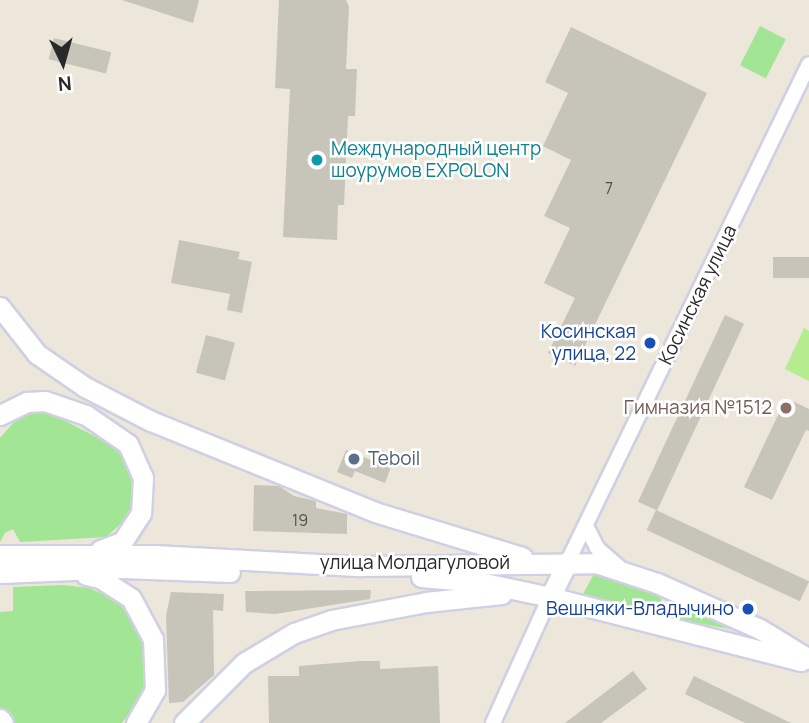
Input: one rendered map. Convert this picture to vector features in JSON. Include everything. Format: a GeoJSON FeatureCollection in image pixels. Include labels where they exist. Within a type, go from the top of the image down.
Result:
{"type":"FeatureCollection","features":[{"type":"Feature","properties":{"kind":"main road"},"geometry":{"type":"LineString","coordinates":[[0,307],[37,354],[85,387],[151,421],[375,512],[540,562]]}},
{"type":"Feature","properties":{"kind":"main road"},"geometry":{"type":"LineString","coordinates":[[0,415],[27,402],[64,406],[112,430],[137,460],[144,494],[133,530],[108,549],[71,562]]}},
{"type":"Feature","properties":{"kind":"main road","name":"улица Молдагуловой"},"geometry":{"type":"LineString","coordinates":[[7,564],[71,562],[361,566],[568,561],[621,568],[745,622],[809,661]]}},
{"type":"Feature","properties":{"kind":"main road","name":"Косинская улица"},"geometry":{"type":"LineString","coordinates":[[550,597],[568,561]]}},
{"type":"Feature","properties":{"kind":"main road"},"geometry":{"type":"LineString","coordinates":[[71,562],[115,586],[143,616],[157,664],[155,690],[136,723]]}},
{"type":"Feature","properties":{"kind":"main road","name":"улица Молдагуловой"},"geometry":{"type":"LineString","coordinates":[[71,562],[122,568],[441,578],[528,592],[809,661]]}},
{"type":"Feature","properties":{"kind":"main road"},"geometry":{"type":"LineString","coordinates":[[184,723],[244,663],[294,633],[331,620],[426,603],[528,592]]}},
{"type":"Feature","properties":{"kind":"main road"},"geometry":{"type":"LineString","coordinates":[[736,644],[747,635],[745,622]]}},
{"type":"Feature","properties":{"kind":"street","name":"Косинская улица"},"geometry":{"type":"LineString","coordinates":[[568,561],[809,64]]}},
{"type":"Feature","properties":{"kind":"street"},"geometry":{"type":"LineString","coordinates":[[586,526],[597,548],[621,568]]}},
{"type":"Feature","properties":{"kind":"street","name":"Косинская улица"},"geometry":{"type":"LineString","coordinates":[[493,723],[550,597]]}},
{"type":"Feature","properties":{"kind":"green space"},"geometry":{"type":"Polygon","coordinates":[[[760,26],[786,39],[766,78],[740,65],[760,26]]]}},
{"type":"Feature","properties":{"kind":"green space"},"geometry":{"type":"Polygon","coordinates":[[[804,328],[809,331],[809,381],[785,369],[804,328]]]}},
{"type":"Feature","properties":{"kind":"green space"},"geometry":{"type":"Polygon","coordinates":[[[37,412],[54,415],[121,450],[136,482],[135,500],[128,517],[106,537],[20,542],[13,529],[5,533],[0,542],[0,438],[19,416],[37,412]]]}},
{"type":"Feature","properties":{"kind":"green space"},"geometry":{"type":"Polygon","coordinates":[[[596,570],[661,593],[662,609],[652,614],[582,596],[596,570]]]}},
{"type":"Feature","properties":{"kind":"green space"},"geometry":{"type":"Polygon","coordinates":[[[63,585],[89,588],[114,599],[133,619],[145,643],[148,670],[143,694],[122,723],[13,723],[0,708],[0,612],[13,611],[13,587],[63,585]]]}},
{"type":"Feature","properties":{"kind":"green space"},"geometry":{"type":"Polygon","coordinates":[[[686,606],[729,624],[730,629],[681,620],[678,611],[686,606]]]}},
{"type":"Feature","properties":{"kind":"building"},"geometry":{"type":"Polygon","coordinates":[[[122,0],[199,0],[193,23],[122,0]]]}},
{"type":"Feature","properties":{"kind":"building","name":"Международный центр шоурумов EXPOLON"},"geometry":{"type":"Polygon","coordinates":[[[279,0],[346,0],[349,7],[346,69],[357,69],[355,116],[348,116],[344,205],[338,205],[337,240],[283,237],[290,89],[275,88],[279,0]]]}},
{"type":"Feature","properties":{"kind":"building"},"geometry":{"type":"Polygon","coordinates":[[[571,27],[707,93],[575,366],[548,353],[575,298],[544,283],[570,228],[544,216],[571,160],[543,146],[568,93],[545,82],[571,27]]]}},
{"type":"Feature","properties":{"kind":"building"},"geometry":{"type":"Polygon","coordinates":[[[54,38],[111,52],[106,74],[49,59],[54,38]]]}},
{"type":"Feature","properties":{"kind":"building"},"geometry":{"type":"Polygon","coordinates":[[[179,240],[240,252],[238,259],[252,262],[242,313],[227,310],[230,294],[171,283],[179,240]]]}},
{"type":"Feature","properties":{"kind":"building"},"geometry":{"type":"Polygon","coordinates":[[[773,257],[809,257],[809,278],[773,278],[773,257]]]}},
{"type":"Feature","properties":{"kind":"building"},"geometry":{"type":"Polygon","coordinates":[[[725,315],[744,324],[657,511],[638,502],[725,315]]]}},
{"type":"Feature","properties":{"kind":"building"},"geometry":{"type":"Polygon","coordinates":[[[206,335],[235,343],[225,380],[196,373],[206,335]]]}},
{"type":"Feature","properties":{"kind":"building"},"geometry":{"type":"Polygon","coordinates":[[[786,398],[809,409],[809,431],[806,430],[772,500],[744,487],[786,398]]]}},
{"type":"Feature","properties":{"kind":"building"},"geometry":{"type":"Polygon","coordinates":[[[346,450],[376,462],[380,450],[395,456],[385,483],[355,471],[352,478],[337,472],[346,450]]]}},
{"type":"Feature","properties":{"kind":"building"},"geometry":{"type":"Polygon","coordinates":[[[254,485],[279,486],[294,496],[316,501],[316,508],[347,514],[347,534],[253,531],[254,485]]]}},
{"type":"Feature","properties":{"kind":"building"},"geometry":{"type":"Polygon","coordinates":[[[656,510],[809,581],[800,601],[647,530],[656,510]]]}},
{"type":"Feature","properties":{"kind":"building"},"geometry":{"type":"Polygon","coordinates":[[[371,590],[370,599],[275,614],[246,612],[245,591],[371,590]]]}},
{"type":"Feature","properties":{"kind":"building"},"geometry":{"type":"Polygon","coordinates":[[[171,592],[224,594],[223,611],[213,610],[214,675],[183,702],[169,703],[166,616],[171,592]]]}},
{"type":"Feature","properties":{"kind":"building"},"geometry":{"type":"Polygon","coordinates":[[[380,661],[380,669],[438,666],[440,723],[269,723],[268,676],[299,676],[299,666],[380,661]]]}},
{"type":"Feature","properties":{"kind":"building"},"geometry":{"type":"Polygon","coordinates":[[[633,671],[647,689],[601,723],[565,723],[633,671]]]}},
{"type":"Feature","properties":{"kind":"building"},"geometry":{"type":"Polygon","coordinates":[[[694,676],[791,723],[745,723],[685,694],[694,676]]]}},
{"type":"Feature","properties":{"kind":"place","name":"Международный центр шоурумов EXPOLON"},"geometry":{"type":"Point","coordinates":[317,160]}},
{"type":"Feature","properties":{"kind":"place","name":"Косинская улица, 22"},"geometry":{"type":"Point","coordinates":[650,343]}},
{"type":"Feature","properties":{"kind":"place","name":"Гимназия №1512"},"geometry":{"type":"Point","coordinates":[786,408]}},
{"type":"Feature","properties":{"kind":"place","name":"Teboil"},"geometry":{"type":"Point","coordinates":[354,459]}},
{"type":"Feature","properties":{"kind":"place","name":"Вешняки-Владычино"},"geometry":{"type":"Point","coordinates":[748,609]}}]}
